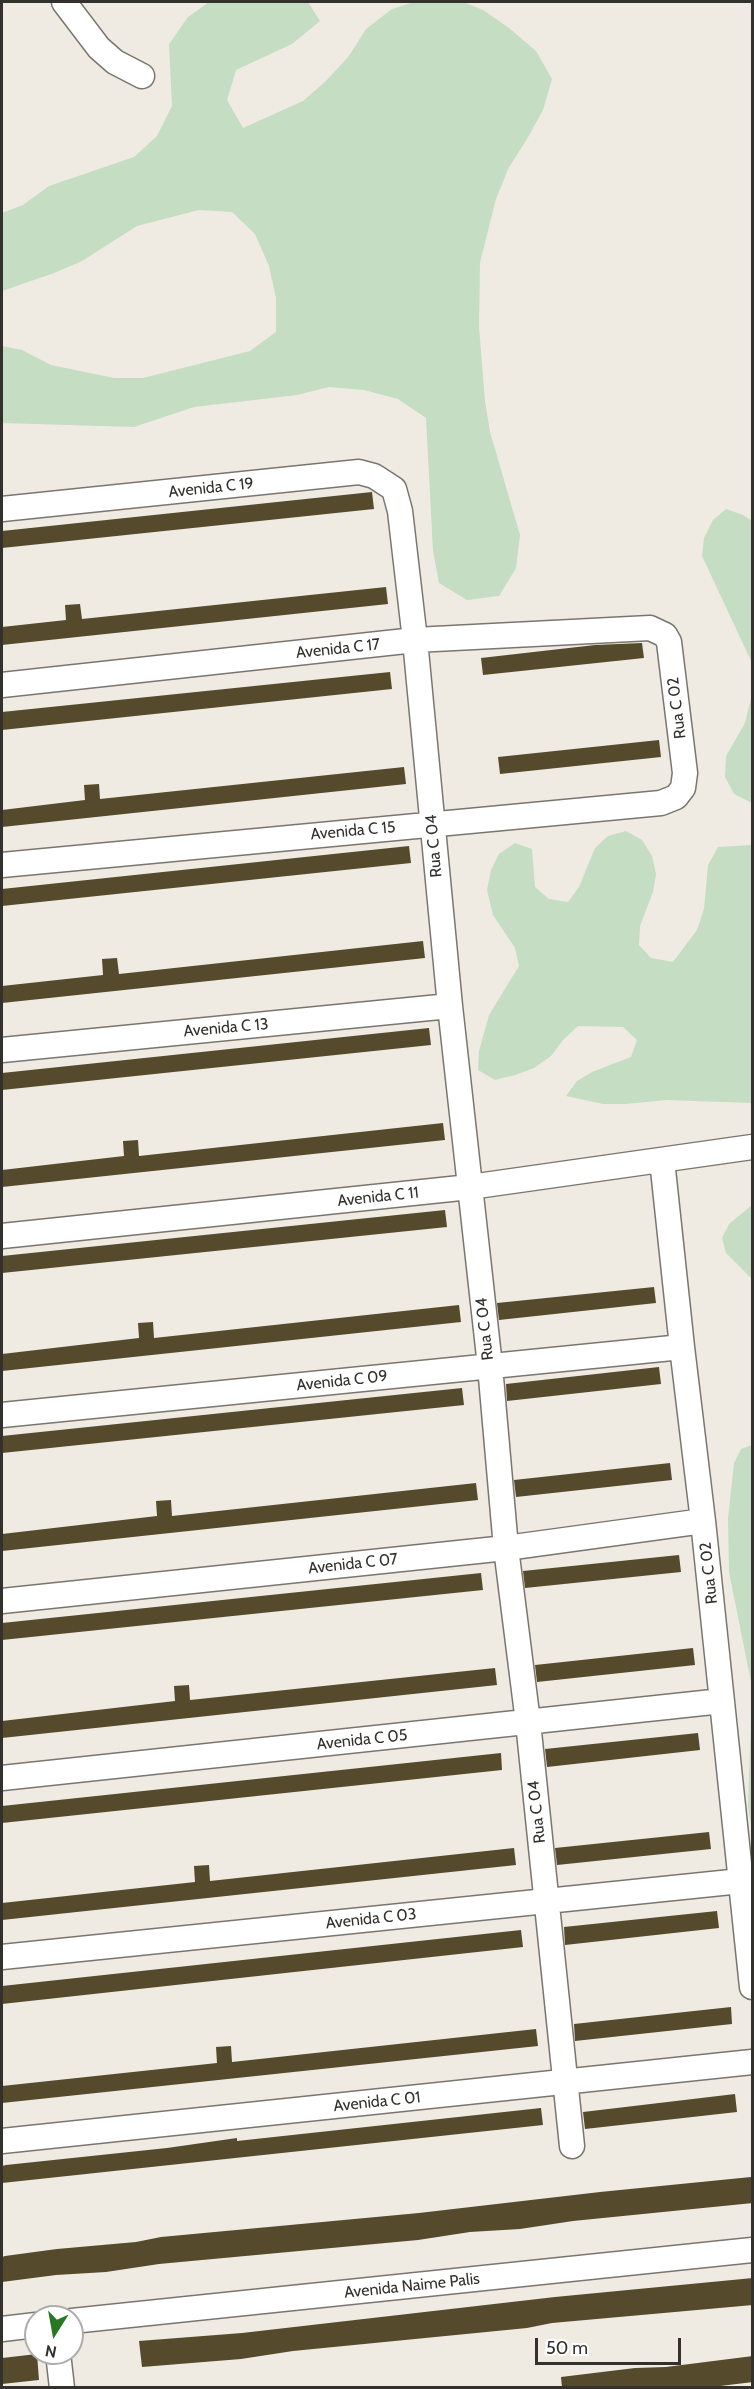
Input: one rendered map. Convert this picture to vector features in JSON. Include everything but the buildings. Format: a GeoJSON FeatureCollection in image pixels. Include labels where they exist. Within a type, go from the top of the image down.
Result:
{"type":"FeatureCollection","features":[{"type":"Feature","properties":{"kind":"street"},"geometry":{"type":"LineString","coordinates":[[64,2],[99,48],[115,62],[142,76]]}},
{"type":"Feature","properties":{"kind":"street","name":"Avenida C 19"},"geometry":{"type":"LineString","coordinates":[[2,509],[359,472],[374,476],[394,489],[400,511]]}},
{"type":"Feature","properties":{"kind":"street","name":"Rua C 04"},"geometry":{"type":"LineString","coordinates":[[400,511],[415,640],[450,1006],[490,1366],[506,1548],[528,1722],[572,2146]]}},
{"type":"Feature","properties":{"kind":"street","name":"Avenida C 17"},"geometry":{"type":"LineString","coordinates":[[2,685],[415,640],[644,628],[659,630],[669,642]]}},
{"type":"Feature","properties":{"kind":"street","name":"Rua C 02"},"geometry":{"type":"LineString","coordinates":[[669,642],[685,773]]}},
{"type":"Feature","properties":{"kind":"street","name":"Avenida C 15"},"geometry":{"type":"LineString","coordinates":[[2,865],[661,803],[676,797],[683,788],[685,773]]}},
{"type":"Feature","properties":{"kind":"street","name":"Avenida C 13"},"geometry":{"type":"LineString","coordinates":[[2,1050],[450,1006]]}},
{"type":"Feature","properties":{"kind":"street","name":"Avenida C 11"},"geometry":{"type":"LineString","coordinates":[[2,1236],[470,1187],[753,1147]]}},
{"type":"Feature","properties":{"kind":"street","name":"Rua C 02"},"geometry":{"type":"LineString","coordinates":[[662,1160],[753,1987]]}},
{"type":"Feature","properties":{"kind":"street","name":"Avenida C 09"},"geometry":{"type":"LineString","coordinates":[[2,1415],[682,1347]]}},
{"type":"Feature","properties":{"kind":"street","name":"Avenida C 07"},"geometry":{"type":"LineString","coordinates":[[2,1601],[506,1548],[703,1521]]}},
{"type":"Feature","properties":{"kind":"street","name":"Avenida C 05"},"geometry":{"type":"LineString","coordinates":[[2,1778],[722,1701]]}},
{"type":"Feature","properties":{"kind":"street","name":"Avenida C 03"},"geometry":{"type":"LineString","coordinates":[[2,1957],[741,1881]]}},
{"type":"Feature","properties":{"kind":"street","name":"Avenida C 01"},"geometry":{"type":"LineString","coordinates":[[2,2141],[753,2062]]}},
{"type":"Feature","properties":{"kind":"street","name":"Avenida Naime Palis"},"geometry":{"type":"LineString","coordinates":[[84,2320],[753,2250]]}},
{"type":"Feature","properties":{"kind":"street"},"geometry":{"type":"LineString","coordinates":[[2,2329],[24,2326]]}},
{"type":"Feature","properties":{"kind":"street"},"geometry":{"type":"LineString","coordinates":[[59,2365],[62,2388]]}},
{"type":"Feature","properties":{"kind":"green space"},"geometry":{"type":"Polygon","coordinates":[[[209,2],[308,2],[320,21],[292,44],[236,70],[227,100],[243,128],[303,101],[349,56],[366,29],[392,9],[414,2],[463,2],[483,10],[536,51],[552,79],[543,110],[508,169],[496,199],[480,263],[479,327],[485,401],[490,432],[520,535],[516,568],[499,596],[467,600],[439,583],[433,551],[426,418],[398,399],[364,390],[329,387],[297,395],[194,407],[134,427],[2,423],[2,346],[22,350],[51,365],[114,378],[143,378],[250,351],[276,332],[276,298],[269,266],[255,234],[232,212],[199,210],[137,226],[82,261],[2,291],[2,213],[23,205],[49,186],[134,157],[157,136],[172,106],[169,44],[188,17],[209,2]]]}},
{"type":"Feature","properties":{"kind":"green space"},"geometry":{"type":"Polygon","coordinates":[[[726,509],[752,521],[752,663],[702,556],[704,538],[713,520],[726,509]]]}},
{"type":"Feature","properties":{"kind":"green space"},"geometry":{"type":"Polygon","coordinates":[[[752,694],[752,803],[734,794],[725,777],[726,756],[745,723],[752,694]]]}},
{"type":"Feature","properties":{"kind":"green space"},"geometry":{"type":"Polygon","coordinates":[[[626,831],[642,840],[652,856],[656,874],[653,892],[640,926],[639,945],[651,958],[673,962],[697,930],[704,909],[708,865],[718,847],[752,845],[752,1103],[667,1100],[603,1104],[566,1096],[577,1081],[592,1072],[631,1057],[637,1040],[623,1027],[578,1026],[551,1056],[534,1068],[515,1075],[495,1080],[478,1070],[479,1051],[489,1015],[519,966],[515,948],[493,915],[487,890],[491,870],[499,854],[515,843],[532,849],[535,887],[549,899],[568,902],[579,887],[595,848],[608,836],[626,831]]]}},
{"type":"Feature","properties":{"kind":"green space"},"geometry":{"type":"Polygon","coordinates":[[[752,1205],[752,1279],[726,1253],[722,1238],[729,1224],[752,1205]]]}},
{"type":"Feature","properties":{"kind":"green space"},"geometry":{"type":"Polygon","coordinates":[[[752,1445],[752,1687],[729,1572],[728,1519],[734,1463],[741,1449],[752,1445]]]}},
{"type":"Feature","properties":{"kind":"green space"},"geometry":{"type":"Polygon","coordinates":[[[752,1687],[752,1830],[748,1807],[752,1687]]]}}]}
